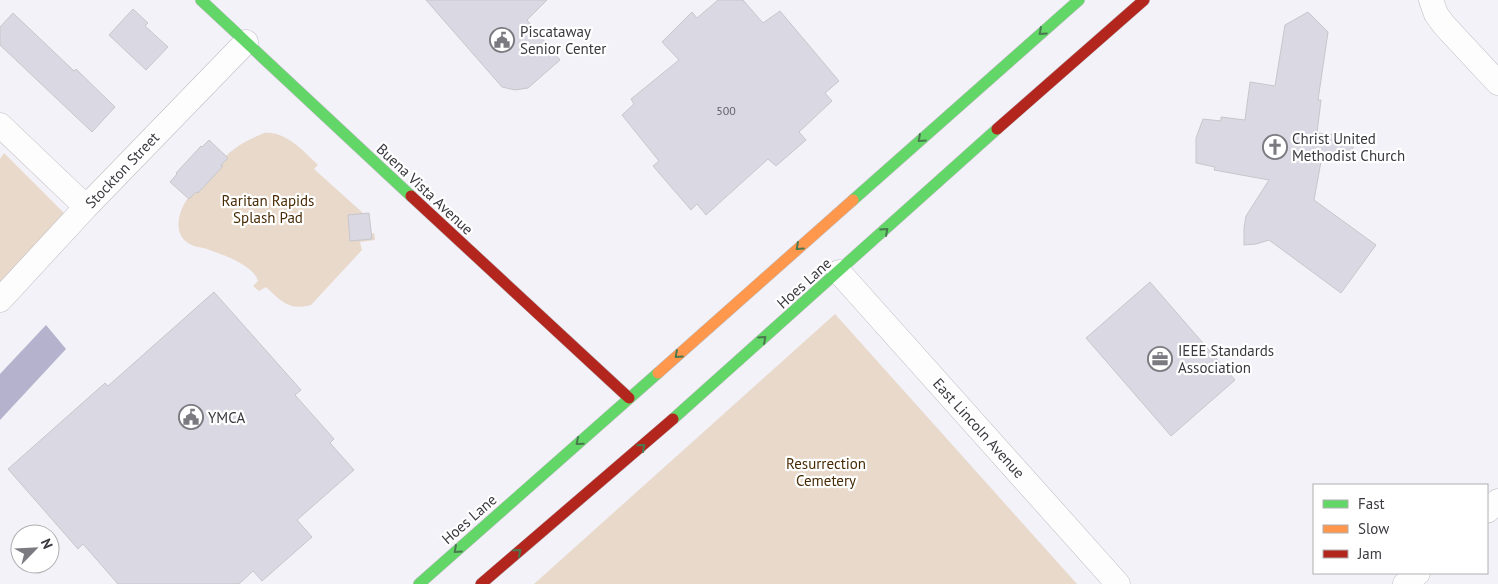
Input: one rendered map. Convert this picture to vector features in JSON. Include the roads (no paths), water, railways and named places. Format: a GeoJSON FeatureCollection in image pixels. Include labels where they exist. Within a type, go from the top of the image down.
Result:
{"type":"FeatureCollection","features":[{"type":"Feature","properties":{"kind":"main road","name":"Buena Vista Avenue"},"geometry":{"type":"LineString","coordinates":[[201,0],[629,398]]}},
{"type":"Feature","properties":{"kind":"main road","name":"Hoes Lane"},"geometry":{"type":"LineString","coordinates":[[419,584],[1079,0]]}},
{"type":"Feature","properties":{"kind":"main road","name":"Hoes Lane"},"geometry":{"type":"LineString","coordinates":[[481,584],[660,431],[840,272],[1091,45],[1144,0]]}},
{"type":"Feature","properties":{"kind":"street"},"geometry":{"type":"LineString","coordinates":[[1431,0],[1436,14],[1444,25],[1498,83]]}},
{"type":"Feature","properties":{"kind":"street","name":"Stockton Street"},"geometry":{"type":"LineString","coordinates":[[0,300],[86,207],[246,42]]}},
{"type":"Feature","properties":{"kind":"street"},"geometry":{"type":"LineString","coordinates":[[0,125],[86,207]]}},
{"type":"Feature","properties":{"kind":"street","name":"East Lincoln Avenue"},"geometry":{"type":"LineString","coordinates":[[840,272],[1118,584]]}},
{"type":"Feature","properties":{"kind":"street"},"geometry":{"type":"LineString","coordinates":[[1488,510],[1498,501]]}},
{"type":"Feature","properties":{"kind":"street"},"geometry":{"type":"LineString","coordinates":[[1405,584],[1417,574]]}},
{"type":"Feature","properties":{"kind":"water"},"geometry":{"type":"Polygon","coordinates":[[[46,325],[66,349],[0,420],[0,374],[46,325]]]}},
{"type":"Feature","properties":{"kind":"place","name":"Piscataway Senior Center"},"geometry":{"type":"Point","coordinates":[502,40]}},
{"type":"Feature","properties":{"kind":"place","name":"Christ United Methodist Church"},"geometry":{"type":"Point","coordinates":[1275,147]}},
{"type":"Feature","properties":{"kind":"place","name":"IEEE Standards Association"},"geometry":{"type":"Point","coordinates":[1160,359]}},
{"type":"Feature","properties":{"kind":"place","name":"YMCA"},"geometry":{"type":"Point","coordinates":[191,417]}},
{"type":"Feature","properties":{"kind":"park label","name":"Raritan Rapids Splash Pad"},"geometry":{"type":"Point","coordinates":[268,208]}},
{"type":"Feature","properties":{"kind":"park label","name":"Resurrection Cemetery"},"geometry":{"type":"Point","coordinates":[826,472]}}]}
